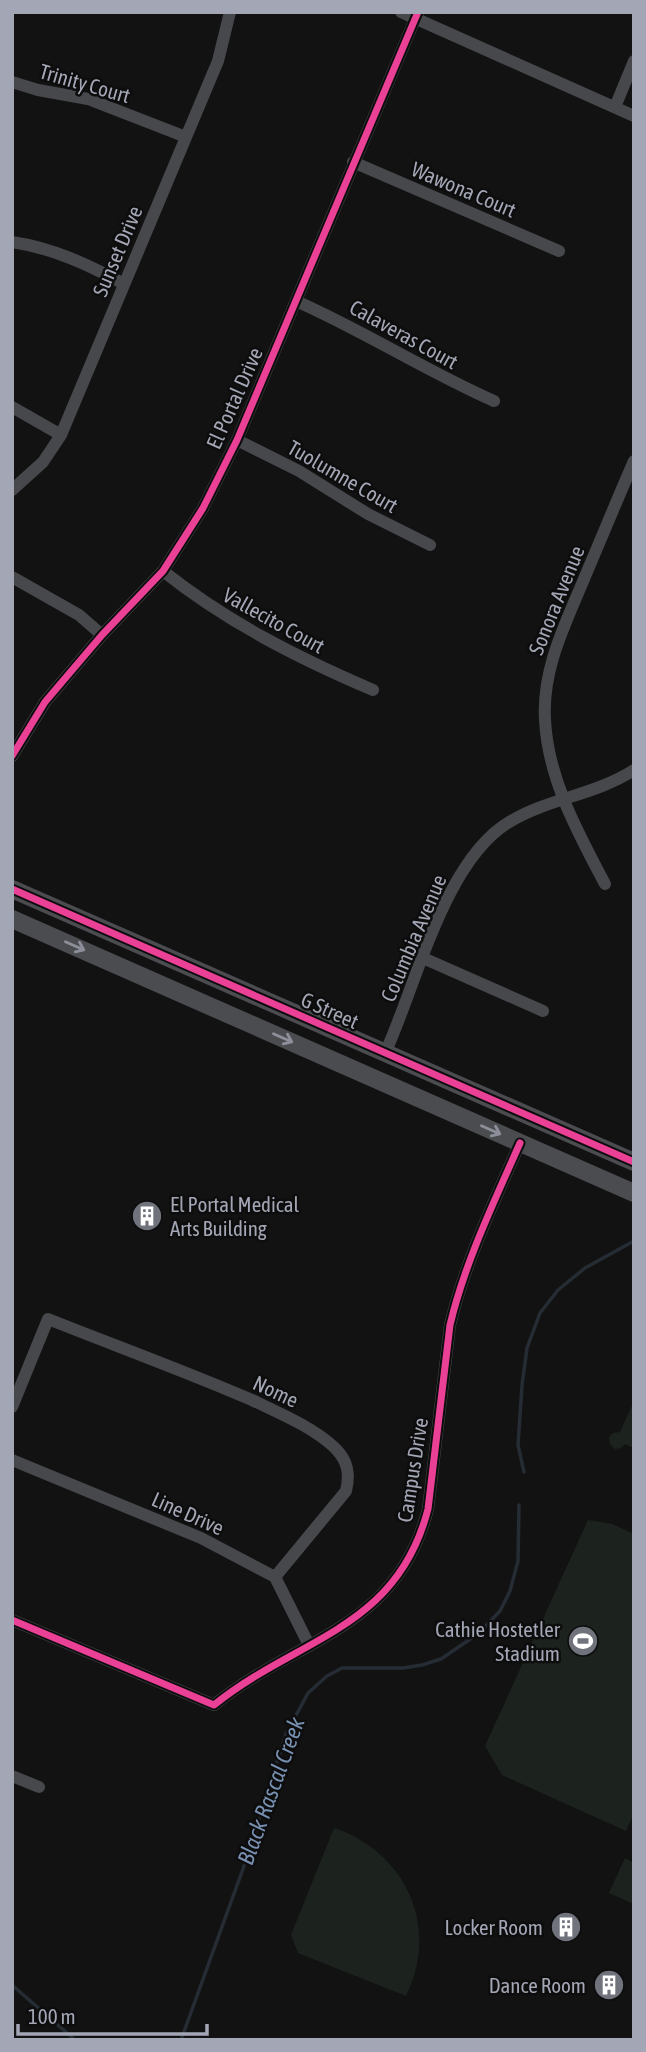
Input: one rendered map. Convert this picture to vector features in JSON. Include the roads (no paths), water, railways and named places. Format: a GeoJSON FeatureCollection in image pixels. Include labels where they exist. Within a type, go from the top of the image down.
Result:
{"type":"FeatureCollection","features":[{"type":"Feature","properties":{"kind":"street","name":"Sunset Drive"},"geometry":{"type":"LineString","coordinates":[[12,490],[43,462],[61,435],[218,61],[230,12]]}},
{"type":"Feature","properties":{"kind":"street"},"geometry":{"type":"LineString","coordinates":[[401,12],[416,15],[634,116]]}},
{"type":"Feature","properties":{"kind":"street","name":"El Portal Drive"},"geometry":{"type":"LineString","coordinates":[[12,756],[46,702],[102,635],[163,571],[203,508],[237,440],[416,15]]}},
{"type":"Feature","properties":{"kind":"street"},"geometry":{"type":"LineString","coordinates":[[615,107],[634,61]]}},
{"type":"Feature","properties":{"kind":"street","name":"Trinity Court"},"geometry":{"type":"LineString","coordinates":[[12,82],[38,90],[88,99],[186,136]]}},
{"type":"Feature","properties":{"kind":"street","name":"Wawona Court"},"geometry":{"type":"LineString","coordinates":[[353,162],[559,251]]}},
{"type":"Feature","properties":{"kind":"street"},"geometry":{"type":"LineString","coordinates":[[12,242],[82,262],[124,284]]}},
{"type":"Feature","properties":{"kind":"street","name":"Calaveras Court"},"geometry":{"type":"LineString","coordinates":[[296,301],[341,321],[422,368],[494,401]]}},
{"type":"Feature","properties":{"kind":"street"},"geometry":{"type":"LineString","coordinates":[[12,407],[61,435]]}},
{"type":"Feature","properties":{"kind":"street","name":"Tuolumne Court"},"geometry":{"type":"LineString","coordinates":[[237,440],[299,471],[368,514],[430,545]]}},
{"type":"Feature","properties":{"kind":"street","name":"Sonora Avenue"},"geometry":{"type":"LineString","coordinates":[[605,884],[563,800],[552,763],[544,699],[554,649],[634,461]]}},
{"type":"Feature","properties":{"kind":"street","name":"Vallecito Court"},"geometry":{"type":"LineString","coordinates":[[163,571],[214,609],[258,636],[320,668],[373,690]]}},
{"type":"Feature","properties":{"kind":"street"},"geometry":{"type":"LineString","coordinates":[[12,577],[79,615],[102,635]]}},
{"type":"Feature","properties":{"kind":"street","name":"Columbia Avenue"},"geometry":{"type":"LineString","coordinates":[[385,1053],[438,920],[456,883],[483,844],[507,823],[536,807],[603,787],[634,770]]}},
{"type":"Feature","properties":{"kind":"street","name":"G Street"},"geometry":{"type":"LineString","coordinates":[[12,890],[634,1163]]}},
{"type":"Feature","properties":{"kind":"street"},"geometry":{"type":"LineString","coordinates":[[12,919],[634,1193]]}},
{"type":"Feature","properties":{"kind":"street"},"geometry":{"type":"LineString","coordinates":[[423,958],[543,1011]]}},
{"type":"Feature","properties":{"kind":"street","name":"Campus Drive"},"geometry":{"type":"LineString","coordinates":[[12,1620],[214,1705],[251,1677],[353,1621],[376,1602],[404,1566],[424,1527],[450,1325],[456,1299],[466,1268],[520,1143]]}},
{"type":"Feature","properties":{"kind":"street","name":"Nome"},"geometry":{"type":"LineString","coordinates":[[12,1407],[48,1319],[281,1413],[335,1448],[350,1474],[346,1491],[275,1577]]}},
{"type":"Feature","properties":{"kind":"street","name":"Line Drive"},"geometry":{"type":"LineString","coordinates":[[12,1460],[201,1538],[275,1577]]}},
{"type":"Feature","properties":{"kind":"street"},"geometry":{"type":"LineString","coordinates":[[275,1577],[309,1645]]}},
{"type":"Feature","properties":{"kind":"street"},"geometry":{"type":"LineString","coordinates":[[12,1776],[38,1787]]}},
{"type":"Feature","properties":{"kind":"waterway","name":"Black Rascal Creek"},"geometry":{"type":"LineString","coordinates":[[524,1472],[518,1445],[522,1385],[527,1348],[540,1313],[558,1290],[585,1268],[634,1241]]}},
{"type":"Feature","properties":{"kind":"waterway","name":"Black Rascal Creek"},"geometry":{"type":"LineString","coordinates":[[181,2040],[244,1866],[286,1734],[308,1693],[327,1676],[342,1668],[403,1668],[422,1665],[441,1659],[479,1633],[500,1611],[510,1591],[518,1561],[519,1505]]}},
{"type":"Feature","properties":{"kind":"waterway","name":"Black Rascal Creek"},"geometry":{"type":"LineString","coordinates":[[12,1985],[75,2040]]}},
{"type":"Feature","properties":{"kind":"place","name":"El Portal Medical Arts Building"},"geometry":{"type":"Point","coordinates":[147,1216]}},
{"type":"Feature","properties":{"kind":"place","name":"Cathie Hostetler Stadium"},"geometry":{"type":"Point","coordinates":[583,1641]}},
{"type":"Feature","properties":{"kind":"place","name":"Locker Room"},"geometry":{"type":"Point","coordinates":[566,1927]}},
{"type":"Feature","properties":{"kind":"place","name":"Dance Room"},"geometry":{"type":"Point","coordinates":[609,1985]}}]}
